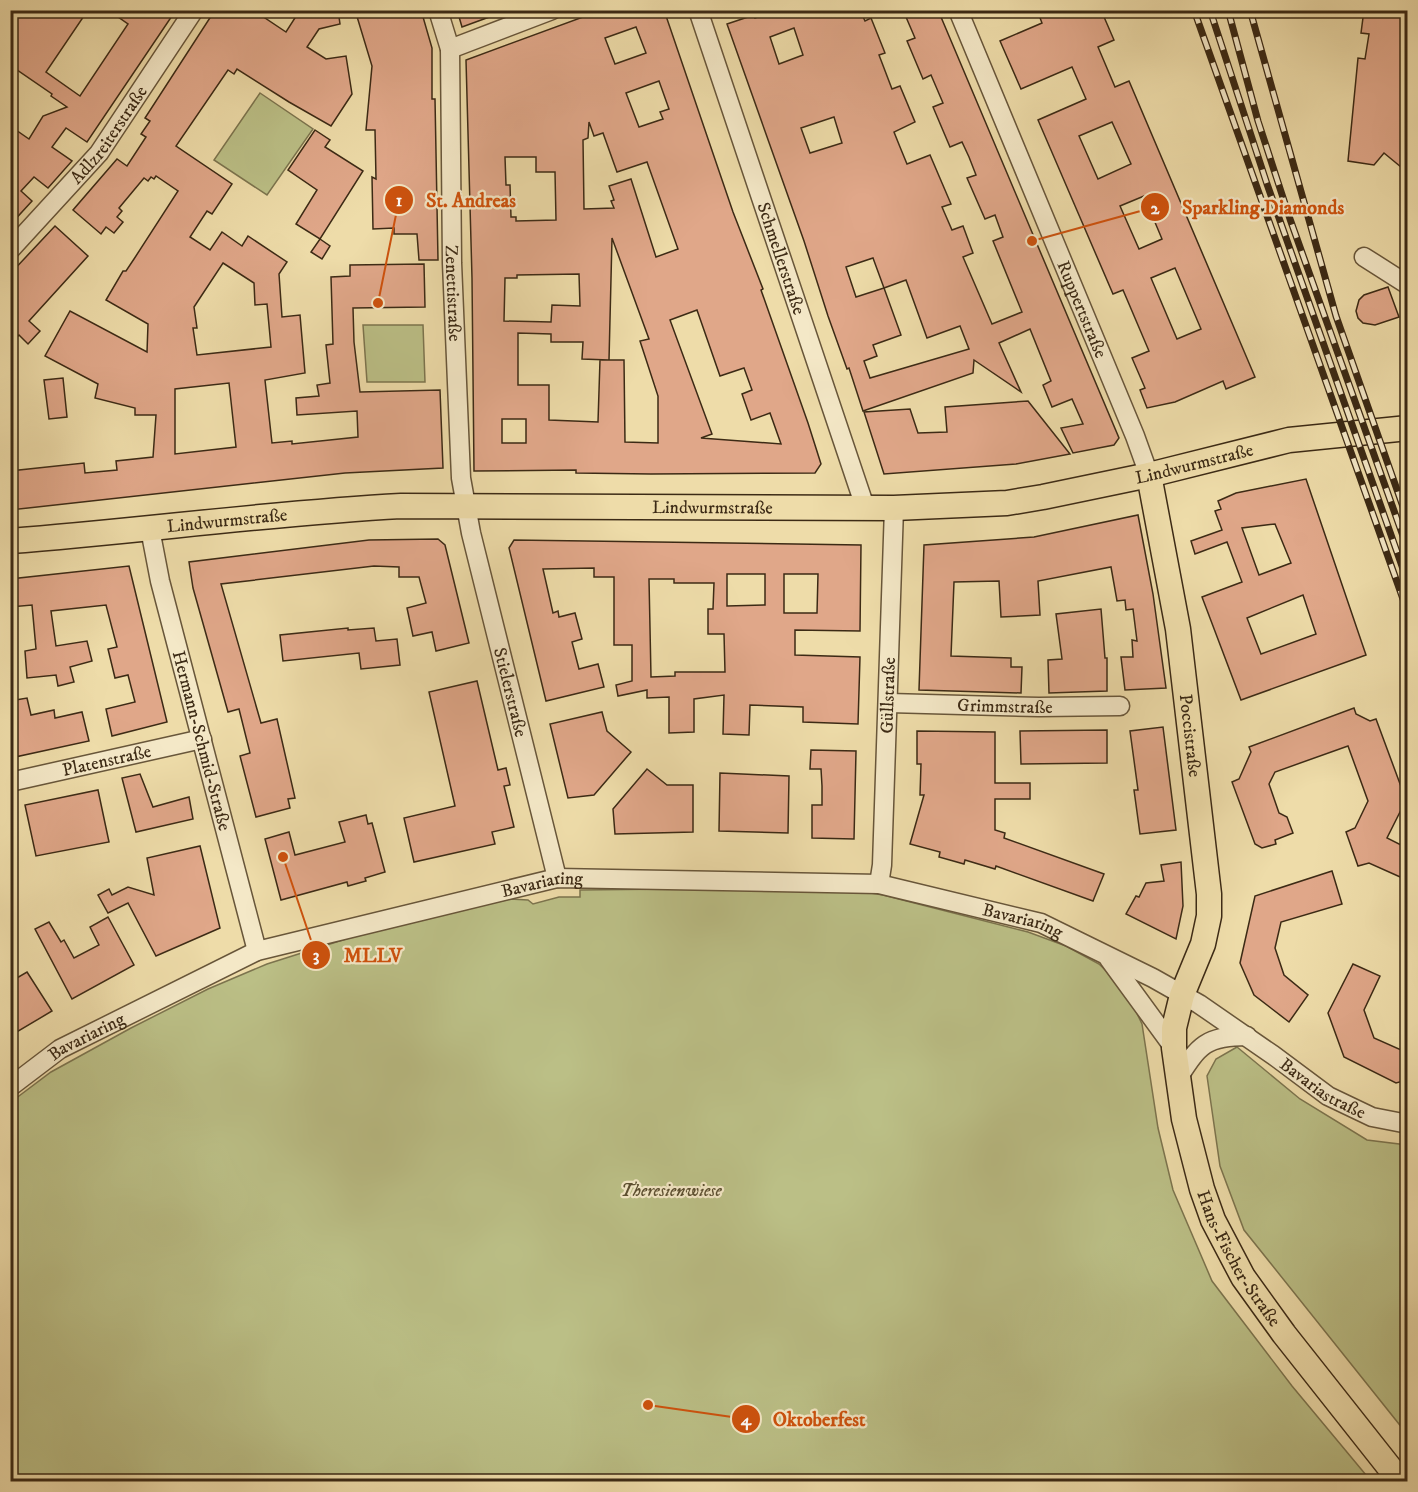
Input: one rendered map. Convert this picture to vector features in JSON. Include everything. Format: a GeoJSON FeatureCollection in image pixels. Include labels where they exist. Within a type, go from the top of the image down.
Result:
{"type":"FeatureCollection","features":[{"type":"Feature","properties":{"kind":"main road","name":"Lindwurmstraße"},"geometry":{"type":"LineString","coordinates":[[10,541],[335,509],[466,505],[894,508],[1007,503],[1043,498],[1149,475],[1289,440],[1407,428]]}},
{"type":"Feature","properties":{"kind":"main road","name":"Poccistraße"},"geometry":{"type":"LineString","coordinates":[[1149,475],[1178,629],[1208,878],[1209,916],[1203,944],[1182,995]]}},
{"type":"Feature","properties":{"kind":"main road","name":"Hans-Fischer-Straße"},"geometry":{"type":"LineString","coordinates":[[1182,995],[1174,1028],[1178,1078],[1192,1156],[1214,1220],[1243,1277],[1284,1334],[1401,1482]]}},
{"type":"Feature","properties":{"kind":"street","name":"Adlzreiterstraße"},"geometry":{"type":"LineString","coordinates":[[10,250],[99,153],[194,10]]}},
{"type":"Feature","properties":{"kind":"street","name":"Zenettistraße"},"geometry":{"type":"LineString","coordinates":[[438,10],[450,49],[452,263],[461,478],[466,505]]}},
{"type":"Feature","properties":{"kind":"street"},"geometry":{"type":"LineString","coordinates":[[450,49],[552,10]]}},
{"type":"Feature","properties":{"kind":"street","name":"Schmellerstraße"},"geometry":{"type":"LineString","coordinates":[[698,10],[865,507]]}},
{"type":"Feature","properties":{"kind":"street","name":"Ruppertstraße"},"geometry":{"type":"LineString","coordinates":[[958,10],[1135,436],[1149,475]]}},
{"type":"Feature","properties":{"kind":"street"},"geometry":{"type":"LineString","coordinates":[[1364,256],[1407,285]]}},
{"type":"Feature","properties":{"kind":"street","name":"Stielerstraße"},"geometry":{"type":"LineString","coordinates":[[466,505],[557,878]]}},
{"type":"Feature","properties":{"kind":"street","name":"Güllstraße"},"geometry":{"type":"LineString","coordinates":[[879,884],[882,865],[889,703],[894,508]]}},
{"type":"Feature","properties":{"kind":"street","name":"Hermann-Schmid-Straße"},"geometry":{"type":"LineString","coordinates":[[150,529],[160,581],[257,951]]}},
{"type":"Feature","properties":{"kind":"street","name":"Grimmstraße"},"geometry":{"type":"LineString","coordinates":[[889,703],[1039,708],[1120,706]]}},
{"type":"Feature","properties":{"kind":"street","name":"Platenstraße"},"geometry":{"type":"LineString","coordinates":[[10,782],[202,739]]}},
{"type":"Feature","properties":{"kind":"street","name":"Bavariaring"},"geometry":{"type":"LineString","coordinates":[[10,1087],[60,1049],[257,951],[557,878],[879,884],[1041,924],[1107,955],[1182,995]]}},
{"type":"Feature","properties":{"kind":"street","name":"Bavariaring"},"geometry":{"type":"LineString","coordinates":[[1107,955],[1174,1048]]}},
{"type":"Feature","properties":{"kind":"street","name":"Bavariastraße"},"geometry":{"type":"LineString","coordinates":[[1182,995],[1246,1036],[1328,1096],[1372,1117],[1407,1124]]}},
{"type":"Feature","properties":{"kind":"street"},"geometry":{"type":"LineString","coordinates":[[1178,1078],[1194,1053],[1210,1041],[1224,1036],[1246,1036]]}},
{"type":"Feature","properties":{"kind":"green space"},"geometry":{"type":"Polygon","coordinates":[[[260,93],[313,129],[267,195],[214,160],[260,93]]]}},
{"type":"Feature","properties":{"kind":"green space"},"geometry":{"type":"Polygon","coordinates":[[[363,325],[423,325],[425,382],[367,382],[363,325]]]}},
{"type":"Feature","properties":{"kind":"green space","name":"Theresienwiese"},"geometry":{"type":"Polygon","coordinates":[[[776,888],[852,890],[883,895],[1028,932],[1066,946],[1099,964],[1116,980],[1133,1005],[1142,1024],[1158,1128],[1173,1190],[1212,1281],[1292,1386],[1371,1481],[11,1482],[11,1102],[51,1072],[208,989],[267,964],[371,931],[510,899],[528,900],[533,904],[559,897],[580,897],[580,890],[776,888]]]}},
{"type":"Feature","properties":{"kind":"green space"},"geometry":{"type":"Polygon","coordinates":[[[1237,1047],[1300,1099],[1367,1140],[1407,1145],[1407,1434],[1244,1230],[1220,1166],[1207,1076],[1216,1059],[1237,1047]]]}},
{"type":"Feature","properties":{"kind":"building"},"geometry":{"type":"Polygon","coordinates":[[[10,10],[88,10],[46,72],[80,96],[128,24],[108,10],[176,10],[87,142],[66,128],[52,147],[72,161],[48,188],[34,177],[21,191],[32,201],[10,225],[10,126],[29,139],[43,116],[67,107],[10,65],[10,10]]]}},
{"type":"Feature","properties":{"kind":"building"},"geometry":{"type":"Polygon","coordinates":[[[215,10],[253,10],[286,32],[300,10],[338,10],[340,24],[319,29],[307,47],[326,59],[346,56],[352,94],[331,126],[237,69],[234,74],[228,70],[176,146],[232,184],[212,214],[207,211],[190,237],[210,250],[222,232],[242,246],[248,236],[287,262],[279,274],[282,317],[300,315],[305,373],[265,380],[272,443],[292,441],[292,444],[358,437],[357,411],[297,415],[296,398],[319,396],[317,385],[330,383],[326,345],[333,344],[331,277],[350,276],[350,265],[424,264],[425,307],[353,308],[354,342],[360,392],[440,390],[443,468],[345,473],[10,510],[10,471],[84,463],[85,473],[117,470],[116,461],[153,457],[156,415],[135,415],[135,408],[95,398],[98,384],[45,356],[70,311],[147,352],[148,324],[106,300],[178,191],[156,176],[154,179],[151,177],[148,181],[144,178],[119,208],[122,211],[117,217],[123,222],[114,233],[106,227],[101,234],[73,210],[117,159],[127,166],[146,137],[141,134],[150,121],[145,118],[215,10]],[[223,263],[194,307],[197,328],[193,328],[197,355],[271,347],[267,304],[255,305],[254,283],[223,263]],[[229,383],[175,389],[175,454],[236,447],[229,383]]]}},
{"type":"Feature","properties":{"kind":"building"},"geometry":{"type":"Polygon","coordinates":[[[355,10],[421,10],[432,48],[438,260],[419,260],[417,234],[394,234],[394,228],[373,229],[372,177],[376,179],[375,130],[366,130],[372,66],[355,10]]]}},
{"type":"Feature","properties":{"kind":"building"},"geometry":{"type":"Polygon","coordinates":[[[457,10],[502,10],[503,12],[462,27],[457,10]]]}},
{"type":"Feature","properties":{"kind":"building"},"geometry":{"type":"Polygon","coordinates":[[[602,10],[664,10],[808,423],[821,464],[815,473],[651,474],[576,473],[576,470],[474,471],[466,60],[602,10]],[[636,27],[605,38],[615,64],[646,53],[636,27]],[[659,81],[626,93],[639,127],[663,119],[660,112],[669,109],[659,81]],[[589,122],[588,138],[583,140],[584,209],[614,208],[609,186],[631,179],[656,257],[678,249],[647,162],[617,172],[603,133],[594,136],[589,122]],[[505,157],[506,185],[510,185],[511,217],[516,217],[516,221],[556,220],[555,172],[536,172],[536,157],[505,157]],[[612,238],[609,360],[624,360],[625,442],[658,443],[658,396],[640,341],[649,339],[612,238]],[[579,274],[517,275],[517,278],[505,278],[504,321],[551,322],[552,305],[580,306],[579,274]],[[697,310],[670,320],[712,434],[701,438],[781,444],[770,413],[751,420],[742,394],[752,390],[744,368],[720,376],[697,310]],[[518,333],[518,385],[549,385],[549,420],[598,422],[600,360],[609,360],[582,359],[583,342],[551,342],[551,334],[518,333]],[[502,419],[502,443],[526,443],[526,419],[502,419]]]}},
{"type":"Feature","properties":{"kind":"building"},"geometry":{"type":"Polygon","coordinates":[[[777,10],[860,10],[865,21],[871,18],[885,53],[879,55],[892,89],[900,86],[915,122],[894,132],[907,164],[930,155],[951,204],[942,207],[952,230],[963,226],[973,253],[963,257],[992,324],[1022,312],[993,241],[1003,237],[995,215],[985,219],[967,178],[976,175],[969,157],[962,142],[950,147],[933,107],[943,103],[931,75],[923,79],[907,41],[915,38],[903,10],[938,10],[1119,438],[1114,445],[1073,453],[1061,428],[1083,424],[1072,399],[1052,407],[1043,385],[1051,381],[1030,329],[999,343],[1021,392],[974,360],[973,373],[863,411],[727,24],[754,15],[755,18],[777,10]],[[794,28],[770,37],[779,64],[803,55],[794,28]],[[834,117],[801,128],[810,153],[842,143],[834,117]],[[873,258],[846,267],[856,297],[884,288],[873,258]],[[906,280],[884,288],[901,335],[873,345],[877,356],[864,361],[870,378],[969,349],[960,326],[927,338],[906,280]]]}},
{"type":"Feature","properties":{"kind":"building"},"geometry":{"type":"Polygon","coordinates":[[[1037,10],[1101,10],[1114,40],[1098,47],[1115,87],[1129,81],[1255,377],[1226,389],[1223,381],[1175,402],[1147,408],[1140,390],[1145,388],[1132,358],[1149,351],[1123,290],[1113,294],[1038,120],[1086,99],[1072,67],[1021,89],[1000,41],[1042,23],[1037,10]],[[1112,122],[1079,136],[1098,179],[1131,164],[1112,122]],[[1144,196],[1120,206],[1139,249],[1162,239],[1144,196]],[[1175,268],[1151,278],[1177,339],[1201,329],[1175,268]]]}},
{"type":"Feature","properties":{"kind":"building"},"geometry":{"type":"Polygon","coordinates":[[[1364,10],[1407,10],[1407,172],[1384,153],[1374,165],[1348,161],[1358,58],[1365,59],[1369,34],[1361,33],[1364,10]]]}},
{"type":"Feature","properties":{"kind":"building"},"geometry":{"type":"Polygon","coordinates":[[[315,130],[330,140],[325,147],[363,171],[320,239],[296,224],[317,190],[288,170],[315,130]]]}},
{"type":"Feature","properties":{"kind":"building"},"geometry":{"type":"Polygon","coordinates":[[[55,226],[88,256],[29,321],[40,331],[28,344],[19,335],[10,344],[10,274],[55,226]]]}},
{"type":"Feature","properties":{"kind":"building"},"geometry":{"type":"Polygon","coordinates":[[[320,239],[330,246],[322,259],[311,252],[320,239]]]}},
{"type":"Feature","properties":{"kind":"building"},"geometry":{"type":"Polygon","coordinates":[[[1388,287],[1399,317],[1375,325],[1363,323],[1356,311],[1359,300],[1364,295],[1388,287]]]}},
{"type":"Feature","properties":{"kind":"building"},"geometry":{"type":"Polygon","coordinates":[[[63,378],[67,417],[49,419],[44,380],[63,378]]]}},
{"type":"Feature","properties":{"kind":"building"},"geometry":{"type":"Polygon","coordinates":[[[1028,401],[1070,454],[1016,464],[884,474],[864,412],[910,409],[918,433],[947,432],[945,407],[1028,401]]]}},
{"type":"Feature","properties":{"kind":"building"},"geometry":{"type":"Polygon","coordinates":[[[1306,479],[1366,655],[1241,700],[1202,597],[1242,582],[1227,542],[1195,554],[1191,541],[1222,530],[1215,511],[1221,509],[1218,501],[1236,493],[1306,479]],[[1275,524],[1242,528],[1259,575],[1291,563],[1275,524]],[[1303,595],[1247,618],[1261,654],[1316,634],[1303,595]]]}},
{"type":"Feature","properties":{"kind":"building"},"geometry":{"type":"Polygon","coordinates":[[[1138,515],[1153,594],[1166,688],[1125,690],[1121,657],[1133,657],[1132,640],[1137,641],[1133,609],[1126,610],[1125,600],[1117,601],[1111,567],[1038,581],[1040,615],[1001,617],[999,581],[954,582],[951,656],[1011,658],[1011,667],[1022,667],[1021,693],[919,690],[924,545],[1034,537],[1138,515]]]}},
{"type":"Feature","properties":{"kind":"building"},"geometry":{"type":"Polygon","coordinates":[[[438,539],[445,545],[469,643],[436,651],[432,632],[413,636],[407,608],[426,603],[419,577],[399,577],[399,567],[374,566],[221,584],[261,723],[277,719],[295,798],[288,799],[290,808],[256,817],[240,756],[250,753],[239,709],[228,712],[193,588],[189,562],[369,540],[438,539]]]}},
{"type":"Feature","properties":{"kind":"building"},"geometry":{"type":"Polygon","coordinates":[[[514,540],[861,545],[860,631],[795,630],[795,655],[860,657],[858,724],[803,722],[803,707],[750,705],[749,735],[723,734],[724,695],[694,699],[694,732],[669,733],[669,697],[647,698],[647,690],[618,696],[616,685],[632,681],[632,645],[614,645],[614,577],[594,577],[594,568],[543,569],[553,613],[558,611],[559,617],[575,613],[582,639],[572,642],[579,669],[598,664],[604,687],[546,701],[509,548],[514,540]],[[727,574],[727,606],[765,605],[765,574],[727,574]],[[784,574],[784,613],[817,613],[818,574],[784,574]],[[649,579],[651,677],[675,676],[675,672],[725,672],[724,634],[708,634],[708,609],[713,609],[714,583],[674,583],[674,579],[649,579]]]}},
{"type":"Feature","properties":{"kind":"building"},"geometry":{"type":"Polygon","coordinates":[[[129,566],[167,722],[112,736],[106,709],[135,702],[128,675],[115,678],[108,649],[117,647],[106,605],[51,611],[56,646],[87,641],[92,661],[70,667],[74,682],[58,686],[56,675],[27,678],[25,651],[36,649],[32,605],[10,607],[10,579],[129,566]]]}},
{"type":"Feature","properties":{"kind":"building"},"geometry":{"type":"Polygon","coordinates":[[[1101,609],[1105,658],[1107,658],[1107,691],[1049,693],[1048,660],[1062,659],[1056,614],[1101,609]]]}},
{"type":"Feature","properties":{"kind":"building"},"geometry":{"type":"Polygon","coordinates":[[[348,628],[348,630],[374,628],[376,641],[397,639],[400,665],[361,669],[359,653],[283,661],[280,635],[348,628]]]}},
{"type":"Feature","properties":{"kind":"building"},"geometry":{"type":"Polygon","coordinates":[[[477,681],[498,770],[506,768],[510,785],[504,786],[514,827],[492,832],[495,844],[414,862],[404,818],[455,806],[429,692],[477,681]]]}},
{"type":"Feature","properties":{"kind":"building"},"geometry":{"type":"Polygon","coordinates":[[[27,698],[31,715],[54,710],[55,718],[82,712],[89,741],[15,757],[10,738],[10,701],[27,698]]]}},
{"type":"Feature","properties":{"kind":"building"},"geometry":{"type":"Polygon","coordinates":[[[1354,708],[1356,714],[1370,721],[1376,719],[1406,800],[1387,838],[1407,848],[1407,880],[1369,863],[1358,866],[1346,832],[1355,828],[1368,801],[1348,746],[1275,772],[1269,784],[1279,813],[1287,817],[1293,833],[1275,840],[1276,844],[1262,848],[1255,844],[1232,782],[1239,779],[1251,752],[1249,747],[1354,708]]]}},
{"type":"Feature","properties":{"kind":"building"},"geometry":{"type":"Polygon","coordinates":[[[602,712],[607,731],[631,752],[594,795],[568,798],[550,724],[602,712]]]}},
{"type":"Feature","properties":{"kind":"building"},"geometry":{"type":"Polygon","coordinates":[[[1163,727],[1176,830],[1140,834],[1134,790],[1138,790],[1130,731],[1163,727]]]}},
{"type":"Feature","properties":{"kind":"building"},"geometry":{"type":"Polygon","coordinates":[[[1107,730],[1107,763],[1021,764],[1020,731],[1107,730]]]}},
{"type":"Feature","properties":{"kind":"building"},"geometry":{"type":"Polygon","coordinates":[[[917,731],[995,732],[995,783],[1030,783],[1030,799],[995,799],[995,830],[1005,833],[1004,838],[1104,874],[1093,901],[996,866],[995,869],[965,860],[964,864],[939,857],[940,852],[910,844],[924,795],[920,795],[921,764],[917,764],[917,731]]]}},
{"type":"Feature","properties":{"kind":"building"},"geometry":{"type":"Polygon","coordinates":[[[811,750],[856,751],[854,839],[812,838],[812,805],[822,805],[822,786],[821,769],[810,769],[811,750]]]}},
{"type":"Feature","properties":{"kind":"building"},"geometry":{"type":"Polygon","coordinates":[[[647,769],[667,785],[693,785],[693,832],[615,834],[613,809],[647,769]]]}},
{"type":"Feature","properties":{"kind":"building"},"geometry":{"type":"Polygon","coordinates":[[[720,773],[789,776],[788,833],[719,831],[720,773]]]}},
{"type":"Feature","properties":{"kind":"building"},"geometry":{"type":"Polygon","coordinates":[[[140,774],[153,807],[189,797],[193,819],[136,832],[122,778],[140,774]]]}},
{"type":"Feature","properties":{"kind":"building"},"geometry":{"type":"Polygon","coordinates":[[[98,790],[109,842],[36,856],[25,805],[98,790]]]}},
{"type":"Feature","properties":{"kind":"building"},"geometry":{"type":"Polygon","coordinates":[[[366,815],[368,824],[372,823],[385,872],[348,886],[347,882],[281,900],[265,839],[289,832],[295,855],[345,842],[339,822],[366,815]]]}},
{"type":"Feature","properties":{"kind":"building"},"geometry":{"type":"Polygon","coordinates":[[[200,846],[220,928],[156,956],[128,903],[108,913],[98,895],[109,889],[112,895],[128,887],[154,895],[147,858],[200,846]]]}},
{"type":"Feature","properties":{"kind":"building"},"geometry":{"type":"Polygon","coordinates":[[[1181,862],[1183,906],[1176,939],[1126,914],[1146,883],[1164,881],[1161,865],[1181,862]]]}},
{"type":"Feature","properties":{"kind":"building"},"geometry":{"type":"Polygon","coordinates":[[[1332,871],[1342,904],[1281,922],[1275,948],[1284,975],[1308,995],[1289,1022],[1254,995],[1240,963],[1255,896],[1332,871]]]}},
{"type":"Feature","properties":{"kind":"building"},"geometry":{"type":"Polygon","coordinates":[[[108,917],[134,965],[72,999],[35,929],[49,922],[61,942],[64,940],[74,958],[99,945],[90,927],[108,917]]]}},
{"type":"Feature","properties":{"kind":"building"},"geometry":{"type":"Polygon","coordinates":[[[1353,964],[1380,976],[1364,1010],[1374,1038],[1401,1050],[1407,1048],[1407,1080],[1396,1083],[1344,1057],[1328,1013],[1353,964]]]}},
{"type":"Feature","properties":{"kind":"building"},"geometry":{"type":"Polygon","coordinates":[[[27,972],[52,1011],[10,1036],[10,982],[27,972]]]}},
{"type":"Feature","properties":{"kind":"railway"},"geometry":{"type":"LineString","coordinates":[[1194,10],[1408,613]]}},
{"type":"Feature","properties":{"kind":"railway"},"geometry":{"type":"LineString","coordinates":[[1210,10],[1267,184],[1408,583]]}},
{"type":"Feature","properties":{"kind":"railway"},"geometry":{"type":"LineString","coordinates":[[1228,10],[1258,121],[1290,219],[1408,550]]}},
{"type":"Feature","properties":{"kind":"railway"},"geometry":{"type":"LineString","coordinates":[[1250,10],[1336,316],[1408,521]]}},
{"type":"Feature","properties":{"kind":"place","name":"Sparkling Diamonds"},"geometry":{"type":"Point","coordinates":[1032,241]}},
{"type":"Feature","properties":{"kind":"place","name":"St. Andreas"},"geometry":{"type":"Point","coordinates":[378,303]}},
{"type":"Feature","properties":{"kind":"place","name":"MLLV"},"geometry":{"type":"Point","coordinates":[283,857]}},
{"type":"Feature","properties":{"kind":"place","name":"Oktoberfest"},"geometry":{"type":"Point","coordinates":[648,1405]}}]}
